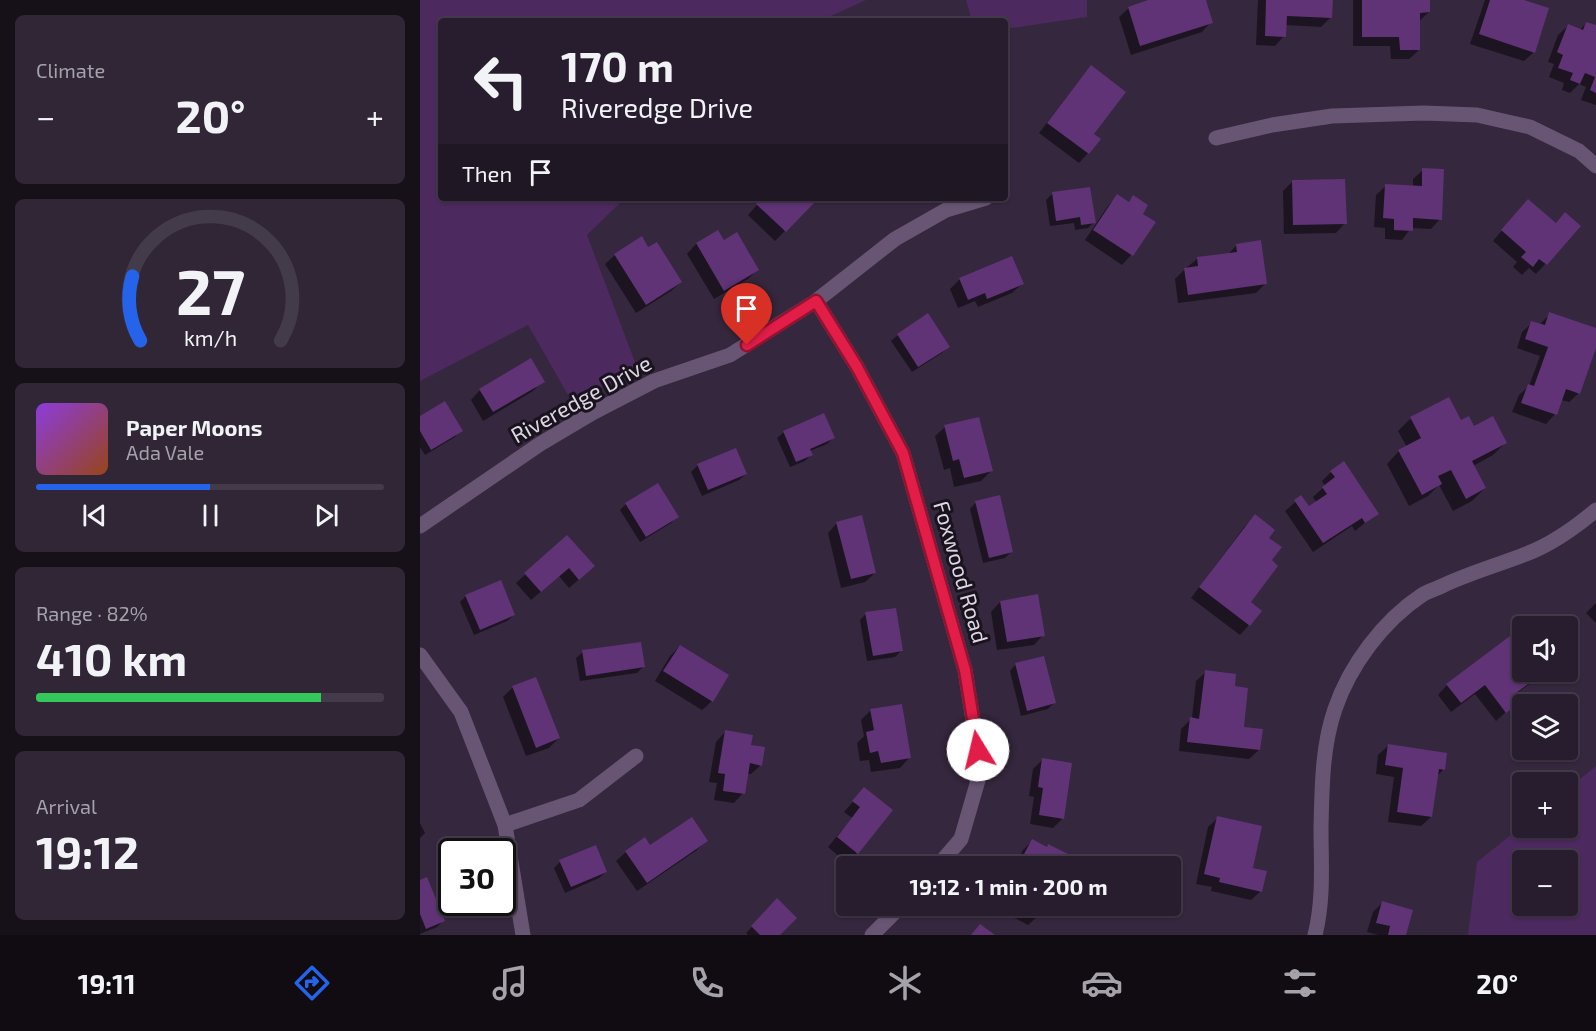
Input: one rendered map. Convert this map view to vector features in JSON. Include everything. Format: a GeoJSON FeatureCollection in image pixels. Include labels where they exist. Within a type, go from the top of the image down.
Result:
{"type":"FeatureCollection","features":[{"type":"Feature","properties":{"kind":"street"},"geometry":{"type":"LineString","coordinates":[[1216,138],[1272,125],[1332,116],[1424,113],[1477,115],[1530,127],[1579,151],[1596,166]]}},
{"type":"Feature","properties":{"kind":"street","name":"Riveredge Drive"},"geometry":{"type":"LineString","coordinates":[[420,526],[540,444],[594,412],[654,381],[730,355],[816,301],[895,239],[946,210],[976,201]]}},
{"type":"Feature","properties":{"kind":"street","name":"Foxwood Road"},"geometry":{"type":"LineString","coordinates":[[816,301],[857,367],[903,453],[965,670],[981,770],[961,839],[946,856]]}},
{"type":"Feature","properties":{"kind":"street"},"geometry":{"type":"LineString","coordinates":[[1315,935],[1320,916],[1323,882],[1321,828],[1324,761],[1335,710],[1356,664],[1389,623],[1422,595],[1467,574],[1533,551],[1577,526],[1596,510]]}},
{"type":"Feature","properties":{"kind":"street"},"geometry":{"type":"LineString","coordinates":[[420,655],[460,712],[505,825],[523,935]]}},
{"type":"Feature","properties":{"kind":"street"},"geometry":{"type":"LineString","coordinates":[[505,825],[579,800],[636,756]]}},
{"type":"Feature","properties":{"kind":"street"},"geometry":{"type":"LineString","coordinates":[[872,935],[891,916]]}},
{"type":"Feature","properties":{"kind":"shaded area"},"geometry":{"type":"Polygon","coordinates":[[[420,0],[866,0],[827,18],[438,18],[438,201],[622,201],[587,235],[638,370],[572,402],[528,325],[420,381],[420,0]]]}},
{"type":"Feature","properties":{"kind":"shaded area"},"geometry":{"type":"Polygon","coordinates":[[[966,0],[1087,0],[1087,17],[1008,29],[1008,18],[971,18],[966,0]]]}},
{"type":"Feature","properties":{"kind":"shaded area"},"geometry":{"type":"Polygon","coordinates":[[[1596,766],[1596,935],[1468,935],[1477,862],[1512,834],[1512,838],[1578,838],[1578,781],[1596,766]]]}},
{"type":"Feature","properties":{"kind":"building"},"geometry":{"type":"Polygon","coordinates":[[[1148,0],[1206,0],[1213,23],[1140,46],[1128,7],[1148,0]]]}},
{"type":"Feature","properties":{"kind":"building"},"geometry":{"type":"Polygon","coordinates":[[[1266,0],[1333,0],[1332,18],[1287,16],[1286,37],[1265,36],[1266,0]]]}},
{"type":"Feature","properties":{"kind":"building"},"geometry":{"type":"Polygon","coordinates":[[[1362,0],[1430,0],[1430,12],[1420,13],[1420,50],[1400,50],[1399,37],[1362,37],[1362,0]]]}},
{"type":"Feature","properties":{"kind":"building"},"geometry":{"type":"Polygon","coordinates":[[[1490,0],[1524,0],[1549,8],[1535,53],[1479,34],[1490,0]]]}},
{"type":"Feature","properties":{"kind":"building"},"geometry":{"type":"Polygon","coordinates":[[[1586,22],[1596,25],[1596,93],[1590,90],[1595,77],[1585,73],[1580,84],[1570,80],[1573,73],[1558,68],[1563,55],[1557,52],[1568,24],[1583,30],[1586,22]]]}},
{"type":"Feature","properties":{"kind":"building"},"geometry":{"type":"Polygon","coordinates":[[[1091,65],[1126,92],[1094,134],[1101,139],[1089,154],[1047,123],[1091,65]]]}},
{"type":"Feature","properties":{"kind":"building"},"geometry":{"type":"Polygon","coordinates":[[[1422,168],[1444,169],[1442,220],[1413,218],[1413,231],[1394,230],[1394,219],[1383,218],[1385,184],[1422,186],[1422,168]]]}},
{"type":"Feature","properties":{"kind":"building"},"geometry":{"type":"Polygon","coordinates":[[[1345,179],[1347,224],[1293,225],[1292,180],[1345,179]]]}},
{"type":"Feature","properties":{"kind":"building"},"geometry":{"type":"Polygon","coordinates":[[[1090,187],[1096,223],[1081,225],[1080,217],[1056,221],[1052,192],[1090,187]]]}},
{"type":"Feature","properties":{"kind":"building"},"geometry":{"type":"Polygon","coordinates":[[[1117,194],[1129,202],[1133,195],[1148,205],[1143,214],[1156,222],[1133,256],[1093,230],[1117,194]]]}},
{"type":"Feature","properties":{"kind":"building"},"geometry":{"type":"Polygon","coordinates":[[[1528,199],[1556,223],[1565,212],[1581,226],[1547,265],[1539,259],[1533,267],[1521,257],[1526,252],[1501,230],[1528,199]]]}},
{"type":"Feature","properties":{"kind":"building"},"geometry":{"type":"Polygon","coordinates":[[[759,201],[815,202],[786,232],[756,204],[759,201]]]}},
{"type":"Feature","properties":{"kind":"building"},"geometry":{"type":"Polygon","coordinates":[[[718,230],[724,240],[737,232],[759,270],[724,291],[696,243],[718,230]]]}},
{"type":"Feature","properties":{"kind":"building"},"geometry":{"type":"Polygon","coordinates":[[[642,236],[648,247],[657,242],[682,282],[646,305],[614,254],[642,236]]]}},
{"type":"Feature","properties":{"kind":"building"},"geometry":{"type":"Polygon","coordinates":[[[1261,240],[1267,284],[1188,295],[1184,268],[1198,266],[1197,257],[1237,252],[1236,244],[1261,240]]]}},
{"type":"Feature","properties":{"kind":"building"},"geometry":{"type":"Polygon","coordinates":[[[1012,256],[1024,284],[987,299],[985,293],[968,300],[959,278],[1012,256]]]}},
{"type":"Feature","properties":{"kind":"building"},"geometry":{"type":"Polygon","coordinates":[[[1549,312],[1596,328],[1596,348],[1580,394],[1566,389],[1557,415],[1521,403],[1528,384],[1534,386],[1548,347],[1525,339],[1531,321],[1545,325],[1549,312]]]}},
{"type":"Feature","properties":{"kind":"building"},"geometry":{"type":"Polygon","coordinates":[[[928,313],[950,347],[918,367],[897,334],[928,313]]]}},
{"type":"Feature","properties":{"kind":"building"},"geometry":{"type":"Polygon","coordinates":[[[531,358],[545,382],[493,412],[479,389],[531,358]]]}},
{"type":"Feature","properties":{"kind":"building"},"geometry":{"type":"Polygon","coordinates":[[[1449,397],[1461,420],[1469,416],[1474,426],[1493,416],[1507,443],[1472,461],[1486,488],[1466,499],[1451,470],[1438,476],[1442,484],[1422,495],[1398,450],[1421,438],[1410,417],[1449,397]]]}},
{"type":"Feature","properties":{"kind":"building"},"geometry":{"type":"Polygon","coordinates":[[[445,401],[463,431],[431,450],[420,431],[420,416],[445,401]]]}},
{"type":"Feature","properties":{"kind":"building"},"geometry":{"type":"Polygon","coordinates":[[[824,413],[835,438],[810,449],[813,455],[796,462],[783,431],[824,413]]]}},
{"type":"Feature","properties":{"kind":"building"},"geometry":{"type":"Polygon","coordinates":[[[979,417],[993,471],[964,478],[959,459],[953,461],[944,425],[979,417]]]}},
{"type":"Feature","properties":{"kind":"building"},"geometry":{"type":"Polygon","coordinates":[[[736,448],[747,474],[708,490],[697,464],[736,448]]]}},
{"type":"Feature","properties":{"kind":"building"},"geometry":{"type":"Polygon","coordinates":[[[1344,461],[1379,514],[1365,523],[1362,518],[1323,543],[1294,500],[1301,495],[1309,506],[1327,494],[1322,487],[1335,477],[1330,471],[1344,461]]]}},
{"type":"Feature","properties":{"kind":"building"},"geometry":{"type":"Polygon","coordinates":[[[658,483],[679,517],[646,537],[625,503],[658,483]]]}},
{"type":"Feature","properties":{"kind":"building"},"geometry":{"type":"Polygon","coordinates":[[[1000,495],[1013,552],[989,558],[975,501],[1000,495]]]}},
{"type":"Feature","properties":{"kind":"building"},"geometry":{"type":"Polygon","coordinates":[[[1255,514],[1275,530],[1269,538],[1282,547],[1272,560],[1278,566],[1251,602],[1262,611],[1250,626],[1199,587],[1255,514]]]}},
{"type":"Feature","properties":{"kind":"building"},"geometry":{"type":"Polygon","coordinates":[[[862,515],[876,573],[851,579],[836,522],[862,515]]]}},
{"type":"Feature","properties":{"kind":"building"},"geometry":{"type":"Polygon","coordinates":[[[567,535],[595,566],[579,580],[569,568],[541,592],[524,573],[567,535]]]}},
{"type":"Feature","properties":{"kind":"building"},"geometry":{"type":"Polygon","coordinates":[[[501,580],[515,615],[480,630],[465,595],[501,580]]]}},
{"type":"Feature","properties":{"kind":"building"},"geometry":{"type":"Polygon","coordinates":[[[1038,594],[1045,636],[1007,642],[1000,601],[1038,594]]]}},
{"type":"Feature","properties":{"kind":"building"},"geometry":{"type":"Polygon","coordinates":[[[896,608],[903,651],[873,656],[865,612],[896,608]]]}},
{"type":"Feature","properties":{"kind":"building"},"geometry":{"type":"Polygon","coordinates":[[[1512,634],[1512,682],[1531,682],[1512,694],[1512,708],[1506,713],[1485,685],[1461,703],[1446,684],[1512,634]]]}},
{"type":"Feature","properties":{"kind":"building"},"geometry":{"type":"Polygon","coordinates":[[[641,642],[645,667],[586,676],[582,650],[641,642]]]}},
{"type":"Feature","properties":{"kind":"building"},"geometry":{"type":"Polygon","coordinates":[[[680,645],[729,675],[713,702],[663,671],[680,645]]]}},
{"type":"Feature","properties":{"kind":"building"},"geometry":{"type":"Polygon","coordinates":[[[1044,656],[1056,703],[1027,711],[1015,663],[1044,656]]]}},
{"type":"Feature","properties":{"kind":"building"},"geometry":{"type":"Polygon","coordinates":[[[1205,670],[1236,674],[1235,686],[1248,688],[1244,727],[1263,729],[1260,750],[1187,742],[1190,717],[1199,719],[1205,670]]]}},
{"type":"Feature","properties":{"kind":"building"},"geometry":{"type":"Polygon","coordinates":[[[536,677],[560,738],[536,748],[512,686],[536,677]]]}},
{"type":"Feature","properties":{"kind":"building"},"geometry":{"type":"Polygon","coordinates":[[[902,704],[911,758],[881,763],[878,751],[870,753],[866,732],[874,730],[870,709],[902,704]]]}},
{"type":"Feature","properties":{"kind":"building"},"geometry":{"type":"Polygon","coordinates":[[[725,730],[753,735],[751,745],[765,747],[762,766],[750,763],[745,794],[723,791],[725,774],[718,773],[725,730]]]}},
{"type":"Feature","properties":{"kind":"building"},"geometry":{"type":"Polygon","coordinates":[[[1388,744],[1447,753],[1445,770],[1439,769],[1432,817],[1397,812],[1403,768],[1385,765],[1388,744]]]}},
{"type":"Feature","properties":{"kind":"building"},"geometry":{"type":"Polygon","coordinates":[[[1042,758],[1072,763],[1064,819],[1039,815],[1043,788],[1038,787],[1042,758]]]}},
{"type":"Feature","properties":{"kind":"building"},"geometry":{"type":"Polygon","coordinates":[[[864,787],[893,810],[858,854],[837,837],[860,807],[852,801],[864,787]]]}},
{"type":"Feature","properties":{"kind":"building"},"geometry":{"type":"Polygon","coordinates":[[[1217,816],[1262,826],[1253,868],[1267,871],[1262,892],[1219,882],[1220,878],[1204,874],[1217,816]]]}},
{"type":"Feature","properties":{"kind":"building"},"geometry":{"type":"Polygon","coordinates":[[[692,817],[708,841],[647,883],[625,851],[645,837],[650,845],[692,817]]]}},
{"type":"Feature","properties":{"kind":"building"},"geometry":{"type":"Polygon","coordinates":[[[1032,839],[1072,856],[1023,856],[1032,839]]]}},
{"type":"Feature","properties":{"kind":"building"},"geometry":{"type":"Polygon","coordinates":[[[596,845],[607,872],[571,887],[559,860],[596,845]]]}},
{"type":"Feature","properties":{"kind":"building"},"geometry":{"type":"Polygon","coordinates":[[[427,877],[438,904],[438,916],[443,916],[445,921],[426,929],[420,914],[420,880],[427,877]]]}},
{"type":"Feature","properties":{"kind":"building"},"geometry":{"type":"Polygon","coordinates":[[[777,898],[797,918],[780,935],[760,935],[751,926],[777,898]]]}},
{"type":"Feature","properties":{"kind":"building"},"geometry":{"type":"Polygon","coordinates":[[[1382,901],[1413,910],[1406,935],[1388,935],[1390,926],[1376,923],[1382,901]]]}},
{"type":"Feature","properties":{"kind":"building"},"geometry":{"type":"Polygon","coordinates":[[[980,924],[995,935],[971,935],[980,924]]]}},
{"type":"Feature","properties":{"kind":"route"},"geometry":{"type":"LineString","coordinates":[[747,345],[816,301],[857,367],[903,453],[965,670],[978,750]]}}]}
